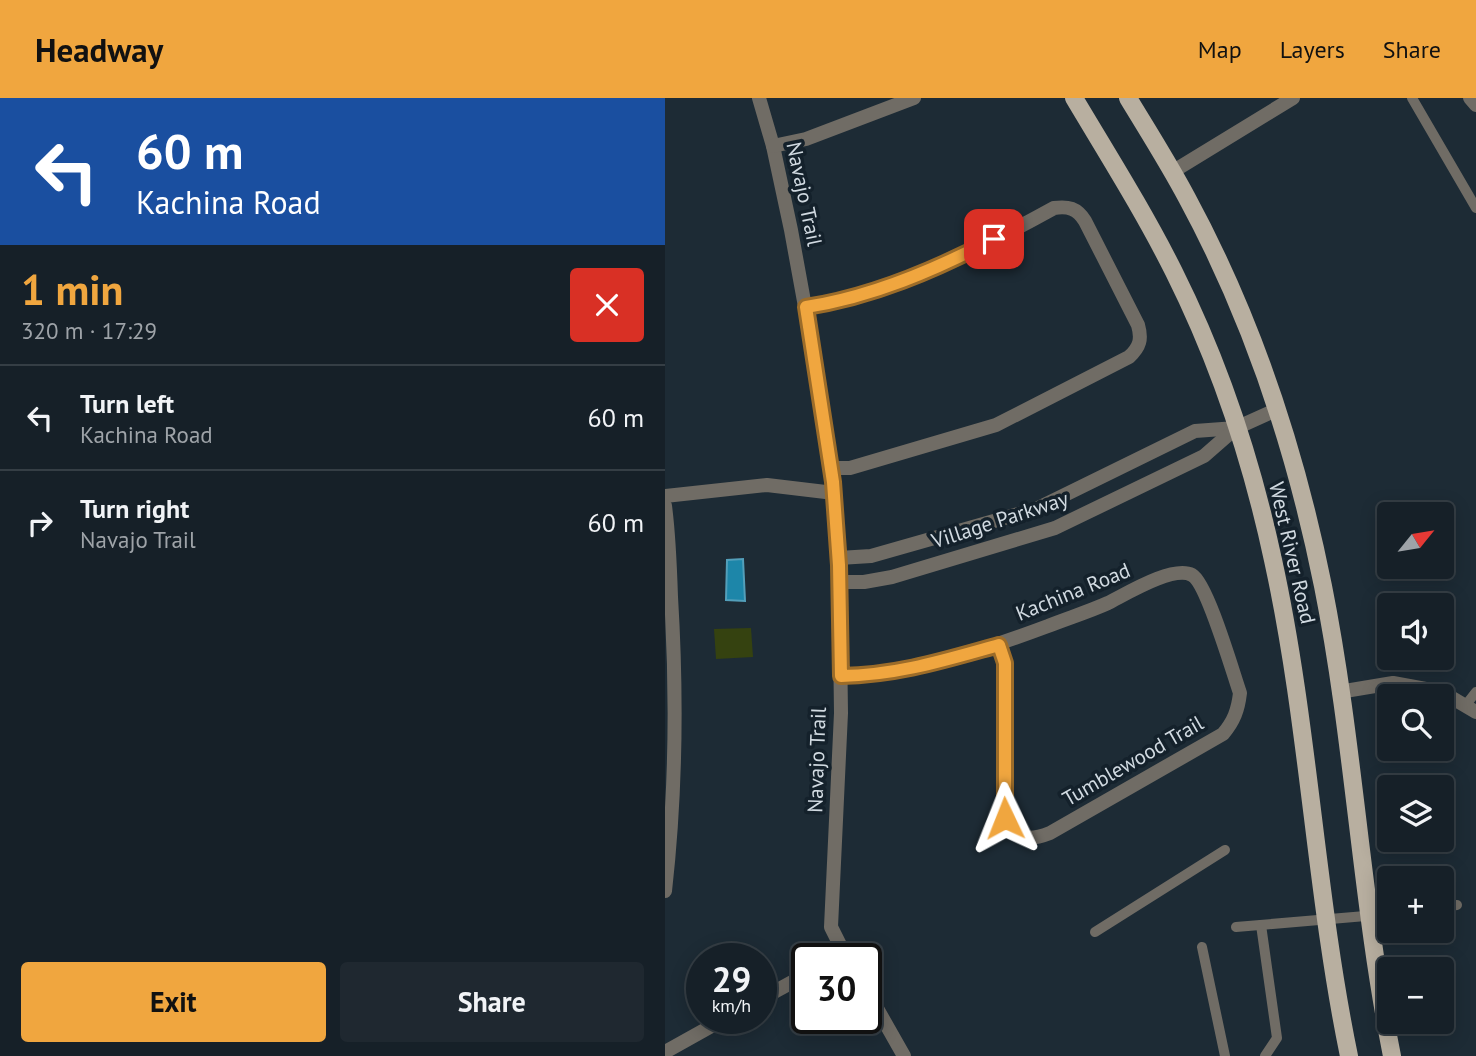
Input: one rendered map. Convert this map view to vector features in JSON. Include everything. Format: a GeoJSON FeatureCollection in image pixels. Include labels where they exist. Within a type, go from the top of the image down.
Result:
{"type":"FeatureCollection","features":[{"type":"Feature","properties":{"kind":"main road","name":"West River Road"},"geometry":{"type":"LineString","coordinates":[[1074,98],[1138,205],[1174,272],[1214,362],[1236,428],[1273,559],[1287,632],[1349,1056]]}},
{"type":"Feature","properties":{"kind":"main road","name":"West River Road"},"geometry":{"type":"LineString","coordinates":[[1128,98],[1207,237],[1233,294],[1276,410],[1313,538],[1330,626],[1369,915],[1392,1056]]}},
{"type":"Feature","properties":{"kind":"street","name":"Navajo Trail"},"geometry":{"type":"LineString","coordinates":[[759,98],[773,146],[806,307],[834,493],[839,558],[841,676],[831,927],[837,943]]}},
{"type":"Feature","properties":{"kind":"street"},"geometry":{"type":"LineString","coordinates":[[773,146],[806,139],[914,98]]}},
{"type":"Feature","properties":{"kind":"street"},"geometry":{"type":"LineString","coordinates":[[1172,172],[1293,98]]}},
{"type":"Feature","properties":{"kind":"street"},"geometry":{"type":"LineString","coordinates":[[1470,98],[1476,105]]}},
{"type":"Feature","properties":{"kind":"street"},"geometry":{"type":"LineString","coordinates":[[806,307],[846,301],[946,265],[1054,208],[1066,206],[1080,213],[1085,221],[1138,325],[1141,337],[1136,350],[1129,357],[996,425],[850,467],[831,468]]}},
{"type":"Feature","properties":{"kind":"street","name":"Village Parkway"},"geometry":{"type":"LineString","coordinates":[[839,582],[864,582],[892,577],[1055,528],[1205,456],[1236,428],[1276,410]]}},
{"type":"Feature","properties":{"kind":"street","name":"Village Parkway"},"geometry":{"type":"LineString","coordinates":[[839,558],[871,556],[1035,509],[1195,431],[1236,428]]}},
{"type":"Feature","properties":{"kind":"street"},"geometry":{"type":"LineString","coordinates":[[665,496],[767,485],[834,493]]}},
{"type":"Feature","properties":{"kind":"street"},"geometry":{"type":"LineString","coordinates":[[665,506],[675,713],[673,798],[665,891]]}},
{"type":"Feature","properties":{"kind":"street","name":"Kachina Road"},"geometry":{"type":"LineString","coordinates":[[841,676],[877,675],[907,670],[999,645],[1104,604],[1167,575],[1182,572],[1196,578]]}},
{"type":"Feature","properties":{"kind":"street","name":"Tumblewood Trail"},"geometry":{"type":"LineString","coordinates":[[999,645],[1005,663],[1005,818],[1015,835],[1035,839],[1223,734],[1233,722],[1240,693],[1205,594],[1196,578]]}},
{"type":"Feature","properties":{"kind":"street"},"geometry":{"type":"LineString","coordinates":[[1339,692],[1393,683],[1442,692],[1471,709]]}},
{"type":"Feature","properties":{"kind":"street"},"geometry":{"type":"LineString","coordinates":[[882,1017],[904,1056]]}},
{"type":"Feature","properties":{"kind":"street"},"geometry":{"type":"LineString","coordinates":[[665,1052],[697,1034]]}},
{"type":"Feature","properties":{"kind":"lane"},"geometry":{"type":"LineString","coordinates":[[1412,98],[1476,208]]}},
{"type":"Feature","properties":{"kind":"lane"},"geometry":{"type":"LineString","coordinates":[[1471,709],[1476,692]]}},
{"type":"Feature","properties":{"kind":"lane"},"geometry":{"type":"LineString","coordinates":[[1095,932],[1225,850]]}},
{"type":"Feature","properties":{"kind":"lane"},"geometry":{"type":"LineString","coordinates":[[1236,928],[1377,915]]}},
{"type":"Feature","properties":{"kind":"lane"},"geometry":{"type":"LineString","coordinates":[[1261,925],[1277,1038],[1265,1056]]}},
{"type":"Feature","properties":{"kind":"lane"},"geometry":{"type":"LineString","coordinates":[[1202,947],[1225,1056]]}},
{"type":"Feature","properties":{"kind":"green space"},"geometry":{"type":"Polygon","coordinates":[[[751,628],[753,657],[716,659],[714,629],[751,628]]]}},
{"type":"Feature","properties":{"kind":"water"},"geometry":{"type":"Polygon","coordinates":[[[743,559],[745,601],[726,600],[727,560],[743,559]]]}},
{"type":"Feature","properties":{"kind":"route"},"geometry":{"type":"LineString","coordinates":[[994,239],[946,265],[846,301],[806,307],[833,482],[839,565],[841,676],[877,675],[907,670],[999,645],[1005,663],[1005,818]]}}]}
